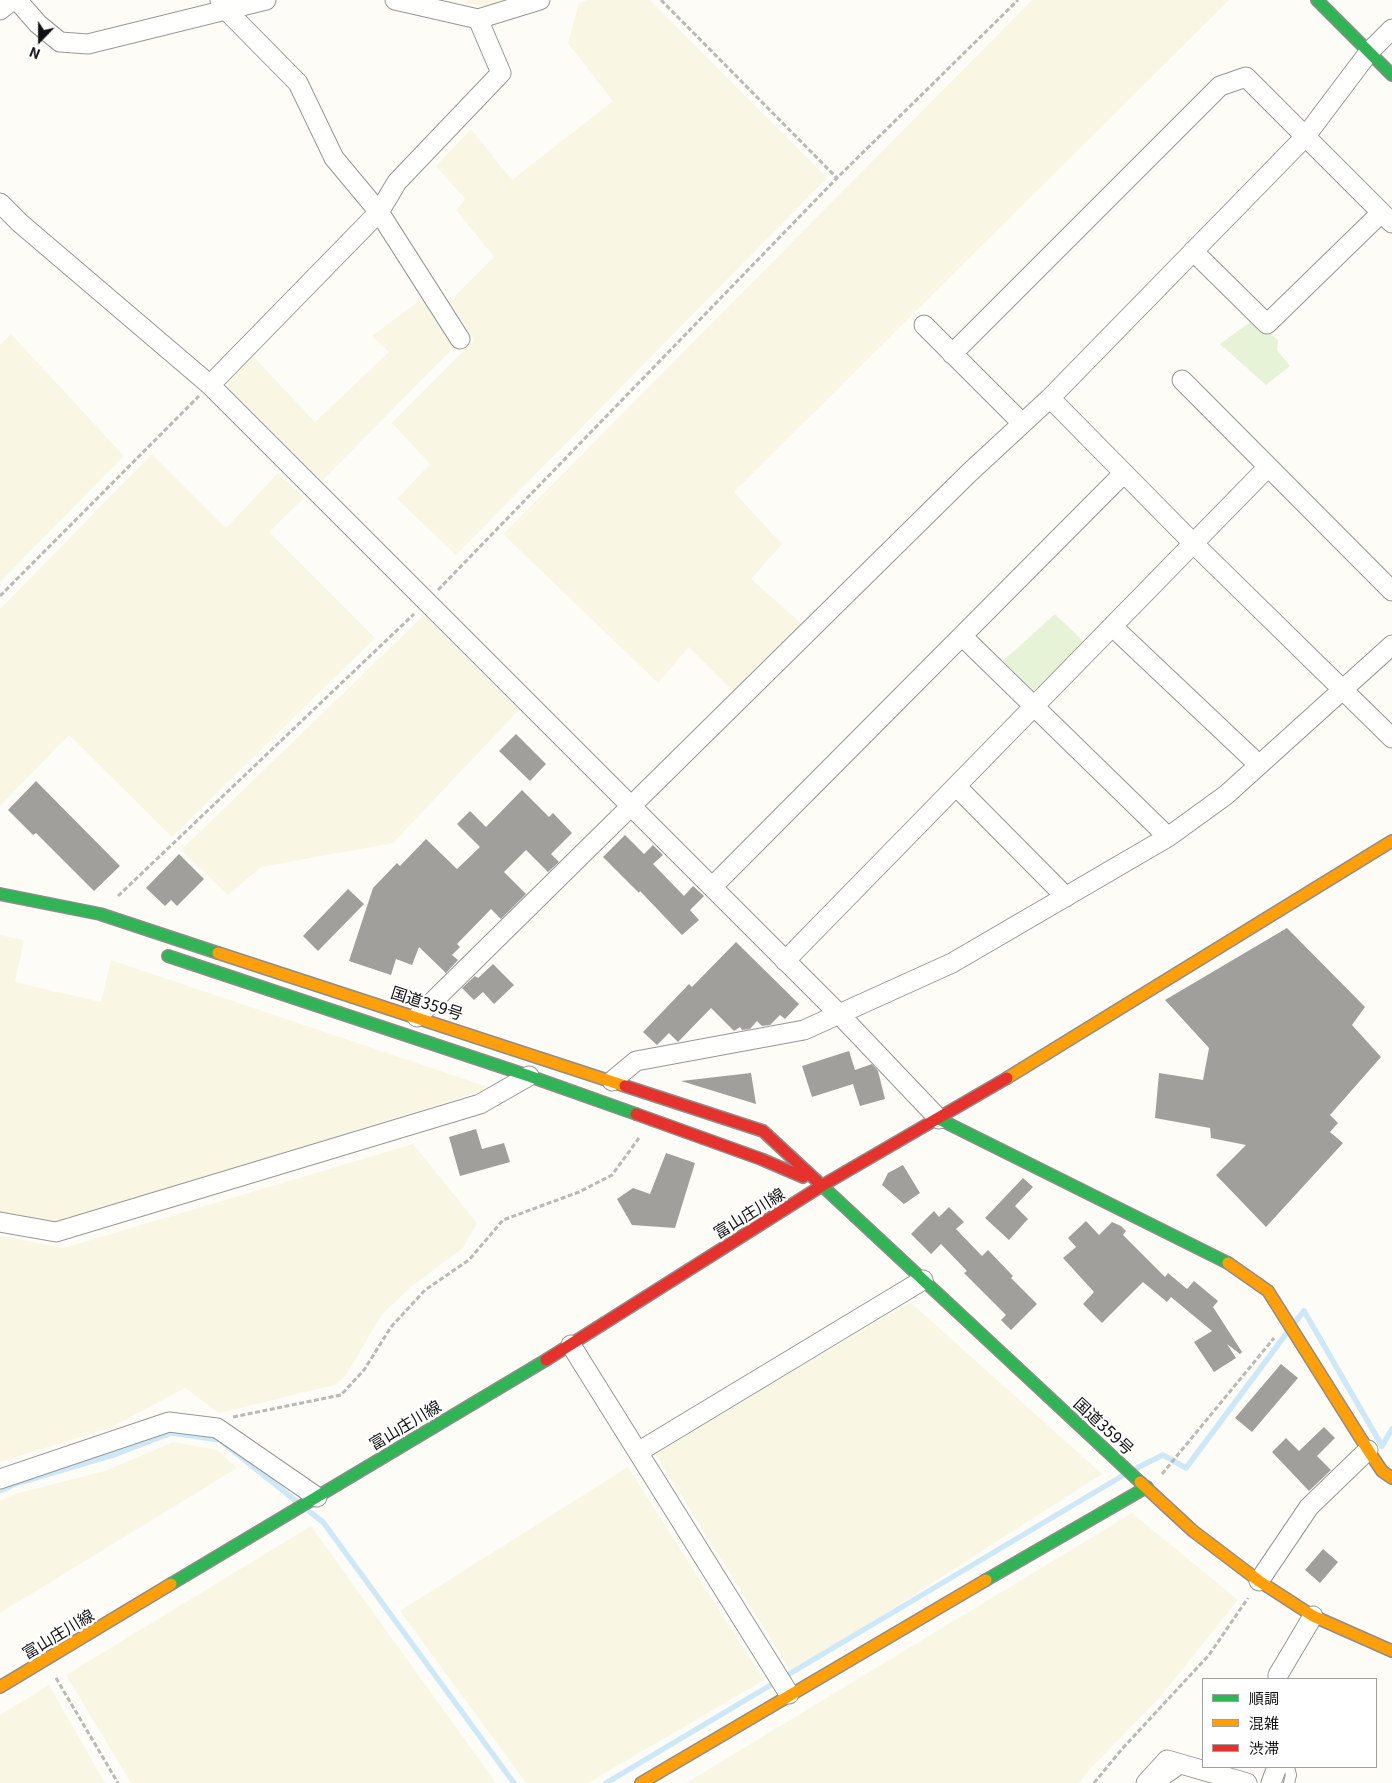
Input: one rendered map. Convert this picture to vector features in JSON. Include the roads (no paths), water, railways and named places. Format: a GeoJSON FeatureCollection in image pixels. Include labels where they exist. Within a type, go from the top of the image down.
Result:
{"type":"FeatureCollection","features":[{"type":"Feature","properties":{"kind":"main road"},"geometry":{"type":"LineString","coordinates":[[1317,0],[1392,75]]}},
{"type":"Feature","properties":{"kind":"main road","name":"富山庄川線"},"geometry":{"type":"LineString","coordinates":[[0,1687],[570,1345],[823,1185],[939,1119],[1392,841]]}},
{"type":"Feature","properties":{"kind":"main road","name":"国道359号"},"geometry":{"type":"LineString","coordinates":[[0,894],[100,914],[763,1131],[1193,1530],[1259,1581],[1313,1616],[1370,1643],[1392,1651]]}},
{"type":"Feature","properties":{"kind":"main road","name":"国道359号"},"geometry":{"type":"LineString","coordinates":[[160,953],[529,1076],[761,1159],[823,1185]]}},
{"type":"Feature","properties":{"kind":"main road"},"geometry":{"type":"LineString","coordinates":[[939,1119],[1228,1263],[1268,1291],[1368,1450],[1382,1471],[1392,1478]]}},
{"type":"Feature","properties":{"kind":"main road"},"geometry":{"type":"LineString","coordinates":[[641,1783],[789,1694],[1147,1487]]}},
{"type":"Feature","properties":{"kind":"street"},"geometry":{"type":"LineString","coordinates":[[0,10],[12,0]]}},
{"type":"Feature","properties":{"kind":"street"},"geometry":{"type":"LineString","coordinates":[[17,0],[38,24],[60,42],[88,44],[222,5],[266,0]]}},
{"type":"Feature","properties":{"kind":"street"},"geometry":{"type":"LineString","coordinates":[[395,0],[478,19],[540,0]]}},
{"type":"Feature","properties":{"kind":"street"},"geometry":{"type":"LineString","coordinates":[[222,5],[298,83],[334,158],[378,212],[460,340]]}},
{"type":"Feature","properties":{"kind":"street"},"geometry":{"type":"LineString","coordinates":[[210,385],[378,212],[397,182],[502,74],[478,19]]}},
{"type":"Feature","properties":{"kind":"street"},"geometry":{"type":"LineString","coordinates":[[417,1017],[969,473],[1050,398],[1305,137],[1369,52],[1392,28]]}},
{"type":"Feature","properties":{"kind":"street"},"geometry":{"type":"LineString","coordinates":[[952,354],[1220,86],[1246,77],[1387,218],[1267,324],[1193,251]]}},
{"type":"Feature","properties":{"kind":"street"},"geometry":{"type":"LineString","coordinates":[[0,203],[20,223],[210,385],[840,1014],[939,1119]]}},
{"type":"Feature","properties":{"kind":"street"},"geometry":{"type":"LineString","coordinates":[[924,324],[1022,423]]}},
{"type":"Feature","properties":{"kind":"street"},"geometry":{"type":"LineString","coordinates":[[1182,380],[1392,591]]}},
{"type":"Feature","properties":{"kind":"street"},"geometry":{"type":"LineString","coordinates":[[1050,398],[1194,544],[1392,738]]}},
{"type":"Feature","properties":{"kind":"street"},"geometry":{"type":"LineString","coordinates":[[785,961],[1268,467]]}},
{"type":"Feature","properties":{"kind":"street"},"geometry":{"type":"LineString","coordinates":[[712,887],[1124,473]]}},
{"type":"Feature","properties":{"kind":"street"},"geometry":{"type":"LineString","coordinates":[[1113,627],[1259,765]]}},
{"type":"Feature","properties":{"kind":"street"},"geometry":{"type":"LineString","coordinates":[[962,636],[1168,838]]}},
{"type":"Feature","properties":{"kind":"street"},"geometry":{"type":"LineString","coordinates":[[612,1081],[636,1061],[804,1030],[952,963],[1168,838],[1226,795],[1392,645]]}},
{"type":"Feature","properties":{"kind":"street"},"geometry":{"type":"LineString","coordinates":[[956,786],[1066,897]]}},
{"type":"Feature","properties":{"kind":"street"},"geometry":{"type":"LineString","coordinates":[[0,1222],[56,1232],[480,1104],[529,1076]]}},
{"type":"Feature","properties":{"kind":"street"},"geometry":{"type":"LineString","coordinates":[[638,1452],[923,1280]]}},
{"type":"Feature","properties":{"kind":"street"},"geometry":{"type":"LineString","coordinates":[[570,1345],[789,1694]]}},
{"type":"Feature","properties":{"kind":"street"},"geometry":{"type":"LineString","coordinates":[[0,1479],[169,1422],[217,1428],[317,1497]]}},
{"type":"Feature","properties":{"kind":"street"},"geometry":{"type":"LineString","coordinates":[[1259,1581],[1309,1507],[1368,1450]]}},
{"type":"Feature","properties":{"kind":"street"},"geometry":{"type":"LineString","coordinates":[[1278,1678],[1313,1616]]}},
{"type":"Feature","properties":{"kind":"street"},"geometry":{"type":"LineString","coordinates":[[1146,1783],[1167,1760],[1246,1783]]}},
{"type":"Feature","properties":{"kind":"street"},"geometry":{"type":"LineString","coordinates":[[1271,1783],[1277,1768]]}},
{"type":"Feature","properties":{"kind":"lane"},"geometry":{"type":"LineString","coordinates":[[1160,1783],[1186,1765]]}},
{"type":"Feature","properties":{"kind":"lane"},"geometry":{"type":"LineString","coordinates":[[1289,1768],[1291,1775],[1289,1783]]}},
{"type":"Feature","properties":{"kind":"waterway"},"geometry":{"type":"LineString","coordinates":[[1296,1321],[1304,1311],[1382,1446],[1392,1429]]}},
{"type":"Feature","properties":{"kind":"waterway"},"geometry":{"type":"LineString","coordinates":[[1137,1468],[1163,1455],[1186,1468],[1286,1334]]}},
{"type":"Feature","properties":{"kind":"waterway"},"geometry":{"type":"LineString","coordinates":[[0,1491],[15,1484],[116,1454],[171,1433],[220,1440],[296,1501]]}},
{"type":"Feature","properties":{"kind":"waterway"},"geometry":{"type":"LineString","coordinates":[[606,1783],[1122,1476]]}},
{"type":"Feature","properties":{"kind":"waterway"},"geometry":{"type":"LineString","coordinates":[[310,1512],[323,1522],[514,1783]]}}]}
